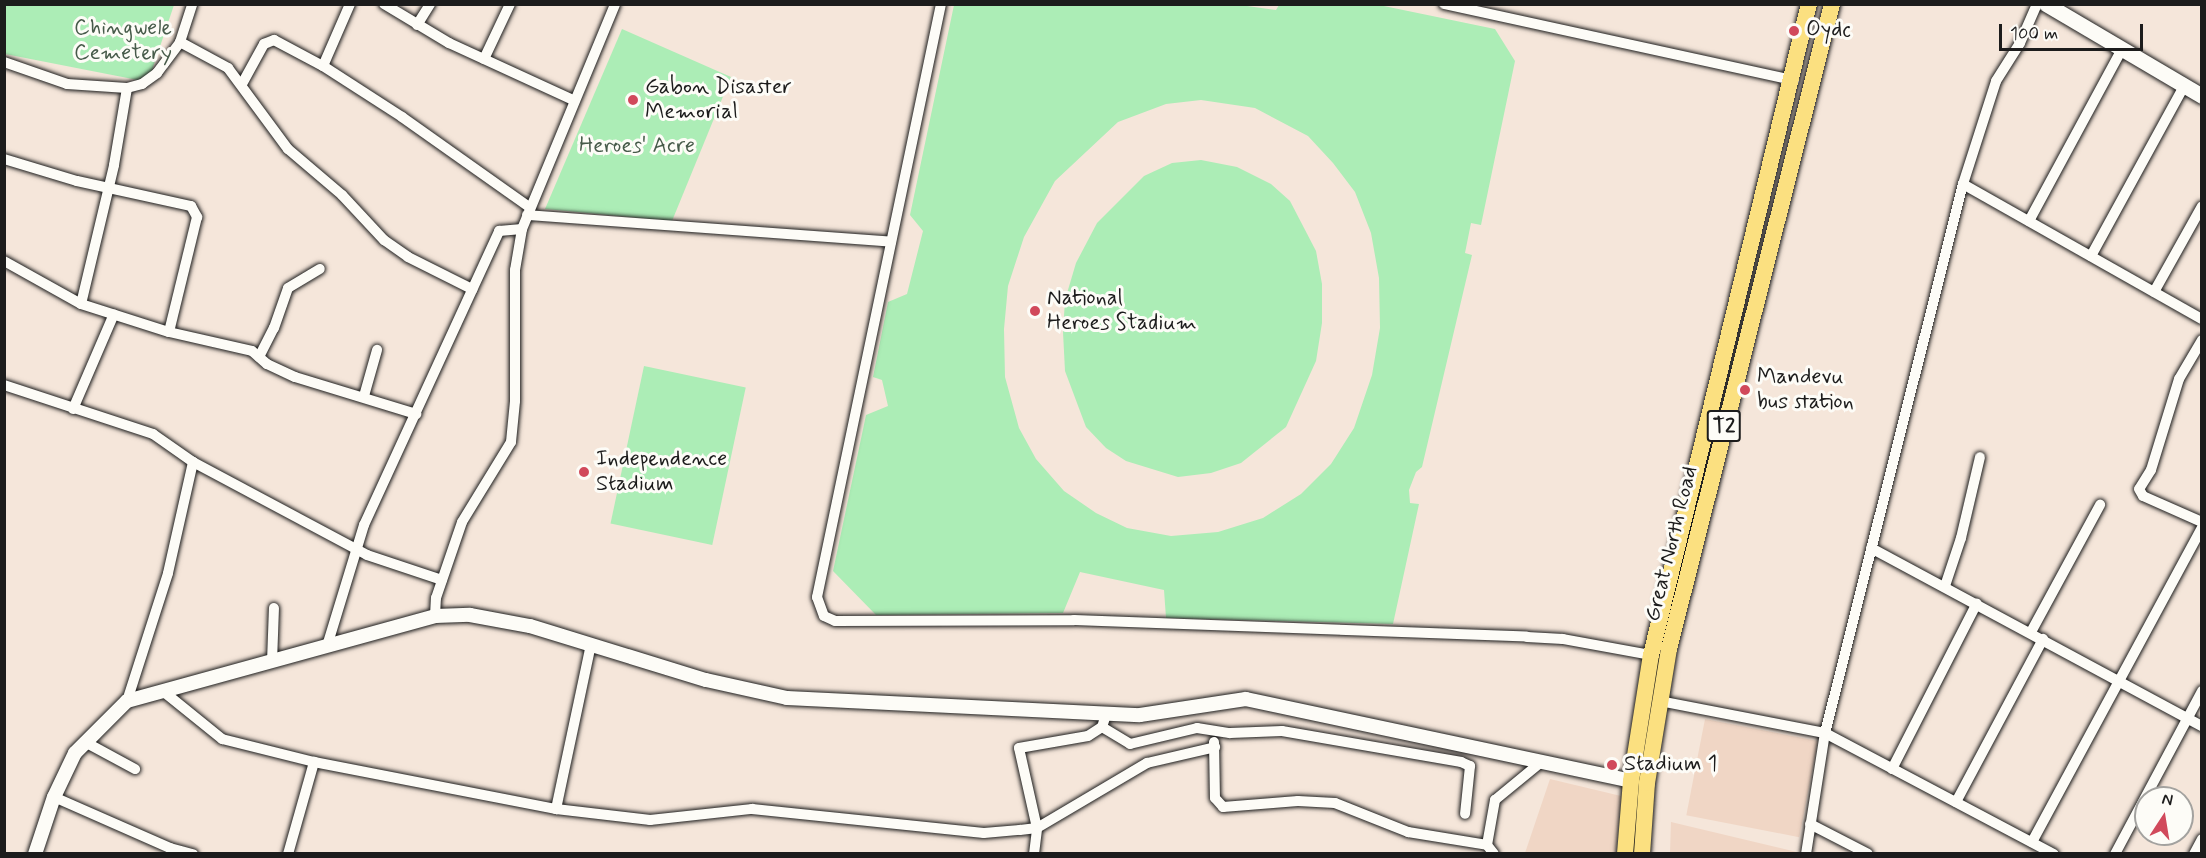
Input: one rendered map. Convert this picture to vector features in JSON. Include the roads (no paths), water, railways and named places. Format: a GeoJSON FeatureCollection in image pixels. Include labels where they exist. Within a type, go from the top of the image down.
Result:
{"type":"FeatureCollection","features":[{"type":"Feature","properties":{"kind":"main road","name":"Great North Road"},"geometry":{"type":"LineString","coordinates":[[1625,854],[1630,781],[1651,655],[1794,80],[1809,4]]}},
{"type":"Feature","properties":{"kind":"main road"},"geometry":{"type":"LineString","coordinates":[[2046,4],[2202,96]]}},
{"type":"Feature","properties":{"kind":"main road","name":"Great North Road"},"geometry":{"type":"LineString","coordinates":[[1642,854],[1647,783],[1660,701],[1710,480],[1833,8]]}},
{"type":"Feature","properties":{"kind":"street"},"geometry":{"type":"LineString","coordinates":[[4,62],[67,84],[127,88],[142,84],[157,73],[180,42],[192,4]]}},
{"type":"Feature","properties":{"kind":"street"},"geometry":{"type":"LineString","coordinates":[[323,66],[350,4]]}},
{"type":"Feature","properties":{"kind":"street"},"geometry":{"type":"LineString","coordinates":[[384,4],[417,25],[573,100]]}},
{"type":"Feature","properties":{"kind":"street"},"geometry":{"type":"LineString","coordinates":[[417,25],[430,4]]}},
{"type":"Feature","properties":{"kind":"street"},"geometry":{"type":"LineString","coordinates":[[484,58],[510,4]]}},
{"type":"Feature","properties":{"kind":"street"},"geometry":{"type":"LineString","coordinates":[[435,616],[442,580],[462,522],[511,442],[515,401],[515,270],[522,229],[573,100],[615,4]]}},
{"type":"Feature","properties":{"kind":"street"},"geometry":{"type":"LineString","coordinates":[[941,4],[817,597],[824,616],[835,621],[1063,620],[1527,637],[1563,639],[1651,655]]}},
{"type":"Feature","properties":{"kind":"street"},"geometry":{"type":"LineString","coordinates":[[1443,4],[1794,80]]}},
{"type":"Feature","properties":{"kind":"street"},"geometry":{"type":"LineString","coordinates":[[1806,854],[1825,733],[1963,184],[1996,81],[2020,43],[2037,4]]}},
{"type":"Feature","properties":{"kind":"street"},"geometry":{"type":"LineString","coordinates":[[242,84],[268,41],[274,40],[323,66],[528,211],[891,242]]}},
{"type":"Feature","properties":{"kind":"street"},"geometry":{"type":"LineString","coordinates":[[180,42],[228,68],[288,149],[342,195],[384,240],[408,257],[472,288]]}},
{"type":"Feature","properties":{"kind":"street"},"geometry":{"type":"LineString","coordinates":[[2029,221],[2122,49]]}},
{"type":"Feature","properties":{"kind":"street"},"geometry":{"type":"LineString","coordinates":[[2091,256],[2184,86]]}},
{"type":"Feature","properties":{"kind":"street"},"geometry":{"type":"LineString","coordinates":[[81,304],[127,88]]}},
{"type":"Feature","properties":{"kind":"street"},"geometry":{"type":"LineString","coordinates":[[4,159],[107,187],[181,201],[191,206],[197,217],[169,332]]}},
{"type":"Feature","properties":{"kind":"street"},"geometry":{"type":"LineString","coordinates":[[1963,184],[2202,319]]}},
{"type":"Feature","properties":{"kind":"street"},"geometry":{"type":"LineString","coordinates":[[2154,292],[2202,206]]}},
{"type":"Feature","properties":{"kind":"street"},"geometry":{"type":"LineString","coordinates":[[327,646],[354,548],[472,288],[499,231],[522,229]]}},
{"type":"Feature","properties":{"kind":"street"},"geometry":{"type":"LineString","coordinates":[[4,261],[81,304],[169,332],[252,351],[295,377],[364,396],[416,414]]}},
{"type":"Feature","properties":{"kind":"street"},"geometry":{"type":"LineString","coordinates":[[259,357],[274,328],[288,288],[320,269]]}},
{"type":"Feature","properties":{"kind":"street"},"geometry":{"type":"LineString","coordinates":[[73,409],[114,314]]}},
{"type":"Feature","properties":{"kind":"street"},"geometry":{"type":"LineString","coordinates":[[2202,339],[2179,379],[2151,470],[2139,489],[2143,496],[2202,522]]}},
{"type":"Feature","properties":{"kind":"street"},"geometry":{"type":"LineString","coordinates":[[364,396],[377,350]]}},
{"type":"Feature","properties":{"kind":"street"},"geometry":{"type":"LineString","coordinates":[[4,385],[153,434],[194,462],[354,548],[442,580]]}},
{"type":"Feature","properties":{"kind":"street"},"geometry":{"type":"LineString","coordinates":[[1945,586],[1958,546],[1980,457]]}},
{"type":"Feature","properties":{"kind":"street"},"geometry":{"type":"LineString","coordinates":[[127,702],[168,573],[194,462]]}},
{"type":"Feature","properties":{"kind":"street"},"geometry":{"type":"LineString","coordinates":[[2031,632],[2100,505]]}},
{"type":"Feature","properties":{"kind":"street"},"geometry":{"type":"LineString","coordinates":[[2037,847],[2120,681],[2202,528]]}},
{"type":"Feature","properties":{"kind":"street"},"geometry":{"type":"LineString","coordinates":[[1871,548],[2202,726]]}},
{"type":"Feature","properties":{"kind":"street"},"geometry":{"type":"LineString","coordinates":[[1892,769],[1977,603]]}},
{"type":"Feature","properties":{"kind":"street"},"geometry":{"type":"LineString","coordinates":[[272,662],[274,608]]}},
{"type":"Feature","properties":{"kind":"street"},"geometry":{"type":"LineString","coordinates":[[35,854],[54,796],[75,753],[127,702],[435,616],[470,615],[507,621],[726,686],[787,698],[1104,721],[1246,699],[1630,781]]}},
{"type":"Feature","properties":{"kind":"street"},"geometry":{"type":"LineString","coordinates":[[1956,802],[2043,639]]}},
{"type":"Feature","properties":{"kind":"street"},"geometry":{"type":"LineString","coordinates":[[556,809],[591,645]]}},
{"type":"Feature","properties":{"kind":"street"},"geometry":{"type":"LineString","coordinates":[[2115,854],[2202,691]]}},
{"type":"Feature","properties":{"kind":"street"},"geometry":{"type":"LineString","coordinates":[[164,692],[222,739],[314,762],[556,809],[650,820],[752,809],[984,832],[1037,828],[1147,763],[1215,747]]}},
{"type":"Feature","properties":{"kind":"street"},"geometry":{"type":"LineString","coordinates":[[1660,701],[1825,733],[2054,854]]}},
{"type":"Feature","properties":{"kind":"street"},"geometry":{"type":"LineString","coordinates":[[1104,721],[1130,744],[1147,743],[1185,729],[1213,732],[1282,731],[1466,763],[1470,766],[1465,814]]}},
{"type":"Feature","properties":{"kind":"street"},"geometry":{"type":"LineString","coordinates":[[1034,854],[1037,828],[1019,748],[1071,741],[1104,721]]}},
{"type":"Feature","properties":{"kind":"street"},"geometry":{"type":"LineString","coordinates":[[1213,732],[1215,798],[1222,807],[1298,801],[1335,803],[1398,829],[1490,849],[1495,800],[1540,763]]}},
{"type":"Feature","properties":{"kind":"street"},"geometry":{"type":"LineString","coordinates":[[85,742],[135,769]]}},
{"type":"Feature","properties":{"kind":"street"},"geometry":{"type":"LineString","coordinates":[[288,854],[314,762]]}},
{"type":"Feature","properties":{"kind":"street"},"geometry":{"type":"LineString","coordinates":[[54,796],[170,848],[193,854]]}},
{"type":"Feature","properties":{"kind":"street"},"geometry":{"type":"LineString","coordinates":[[1810,824],[1868,854]]}},
{"type":"Feature","properties":{"kind":"street"},"geometry":{"type":"LineString","coordinates":[[2194,854],[2202,839]]}},
{"type":"Feature","properties":{"kind":"place","name":"Oydc"},"geometry":{"type":"Point","coordinates":[1794,31]}},
{"type":"Feature","properties":{"kind":"place","name":"Gabon Disaster Memorial"},"geometry":{"type":"Point","coordinates":[633,100]}},
{"type":"Feature","properties":{"kind":"place","name":"National Heroes Stadium"},"geometry":{"type":"Point","coordinates":[1035,311]}},
{"type":"Feature","properties":{"kind":"place","name":"Mandevu bus station"},"geometry":{"type":"Point","coordinates":[1745,390]}},
{"type":"Feature","properties":{"kind":"place","name":"Independence Stadium"},"geometry":{"type":"Point","coordinates":[584,472]}},
{"type":"Feature","properties":{"kind":"place","name":"Stadium 1"},"geometry":{"type":"Point","coordinates":[1612,765]}},
{"type":"Feature","properties":{"kind":"park label","name":"Chingwele Cemetery"},"geometry":{"type":"Point","coordinates":[123,40]}},
{"type":"Feature","properties":{"kind":"park label","name":"Heroes' Acre"},"geometry":{"type":"Point","coordinates":[637,147]}}]}
